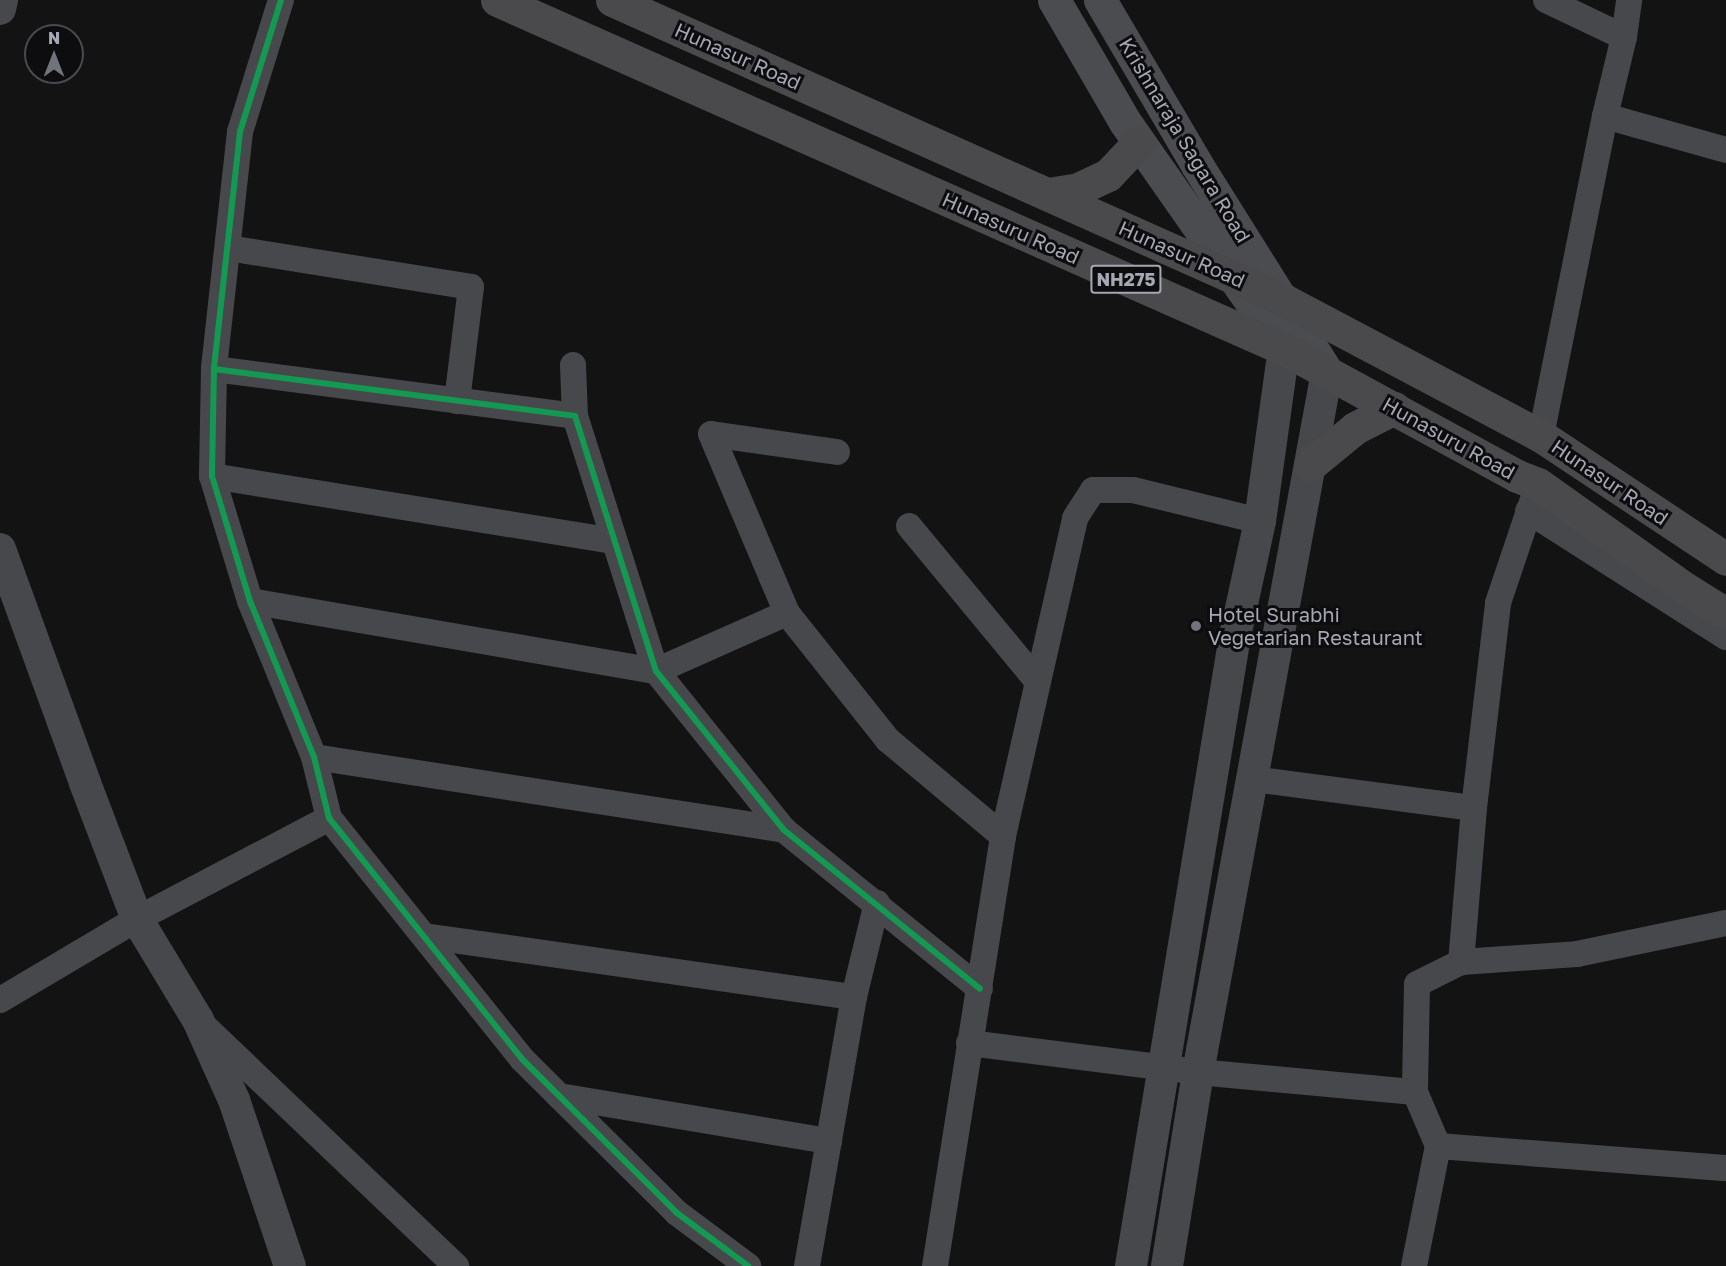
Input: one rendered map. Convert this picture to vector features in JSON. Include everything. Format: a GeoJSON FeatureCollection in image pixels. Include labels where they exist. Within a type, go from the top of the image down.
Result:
{"type":"FeatureCollection","features":[{"type":"Feature","properties":{"kind":"highway","name":"Hunasuru Road"},"geometry":{"type":"LineString","coordinates":[[497,0],[1284,349],[1517,476],[1533,498],[1726,614]]}},
{"type":"Feature","properties":{"kind":"highway","name":"Hunasur Road"},"geometry":{"type":"LineString","coordinates":[[612,0],[1229,273],[1284,300],[1541,436],[1726,559]]}},
{"type":"Feature","properties":{"kind":"highway"},"geometry":{"type":"LineString","coordinates":[[1048,194],[1077,189],[1108,175],[1139,142]]}},
{"type":"Feature","properties":{"kind":"highway"},"geometry":{"type":"LineString","coordinates":[[1310,465],[1355,428],[1394,408]]}},
{"type":"Feature","properties":{"kind":"main road","name":"Krishnaraja Sagara Road"},"geometry":{"type":"LineString","coordinates":[[1054,0],[1139,142],[1284,349]]}},
{"type":"Feature","properties":{"kind":"main road","name":"Krishnaraja Sagara Road"},"geometry":{"type":"LineString","coordinates":[[1100,0],[1197,165],[1284,300],[1327,372]]}},
{"type":"Feature","properties":{"kind":"street"},"geometry":{"type":"LineString","coordinates":[[0,9],[2,0]]}},
{"type":"Feature","properties":{"kind":"street"},"geometry":{"type":"LineString","coordinates":[[281,0],[240,132],[214,369],[212,476],[250,601],[314,757],[329,818],[522,1059],[677,1213],[748,1266]]}},
{"type":"Feature","properties":{"kind":"street"},"geometry":{"type":"LineString","coordinates":[[1546,0],[1624,37]]}},
{"type":"Feature","properties":{"kind":"street"},"geometry":{"type":"LineString","coordinates":[[1541,436],[1605,116],[1624,37],[1629,0]]}},
{"type":"Feature","properties":{"kind":"street"},"geometry":{"type":"LineString","coordinates":[[1605,116],[1726,150]]}},
{"type":"Feature","properties":{"kind":"street"},"geometry":{"type":"LineString","coordinates":[[228,248],[471,287],[457,401]]}},
{"type":"Feature","properties":{"kind":"street"},"geometry":{"type":"LineString","coordinates":[[1131,1266],[1235,636],[1260,521],[1284,349]]}},
{"type":"Feature","properties":{"kind":"street"},"geometry":{"type":"LineString","coordinates":[[573,365],[575,416],[656,671],[783,830],[877,903],[980,989]]}},
{"type":"Feature","properties":{"kind":"street"},"geometry":{"type":"LineString","coordinates":[[214,369],[575,416]]}},
{"type":"Feature","properties":{"kind":"street"},"geometry":{"type":"LineString","coordinates":[[1167,1266],[1198,1072],[1327,372]]}},
{"type":"Feature","properties":{"kind":"street"},"geometry":{"type":"LineString","coordinates":[[837,452],[711,434],[787,613],[888,740],[1003,836]]}},
{"type":"Feature","properties":{"kind":"street"},"geometry":{"type":"LineString","coordinates":[[212,476],[613,541]]}},
{"type":"Feature","properties":{"kind":"street"},"geometry":{"type":"LineString","coordinates":[[935,1266],[1003,836],[1075,518],[1093,490],[1133,490],[1260,521]]}},
{"type":"Feature","properties":{"kind":"street"},"geometry":{"type":"LineString","coordinates":[[1461,962],[1474,808],[1498,603],[1533,498],[1726,638]]}},
{"type":"Feature","properties":{"kind":"street"},"geometry":{"type":"LineString","coordinates":[[909,526],[1038,682]]}},
{"type":"Feature","properties":{"kind":"street"},"geometry":{"type":"LineString","coordinates":[[0,549],[137,919],[198,1020],[234,1100],[290,1266]]}},
{"type":"Feature","properties":{"kind":"street"},"geometry":{"type":"LineString","coordinates":[[250,601],[656,671],[787,613]]}},
{"type":"Feature","properties":{"kind":"street"},"geometry":{"type":"LineString","coordinates":[[314,757],[783,830]]}},
{"type":"Feature","properties":{"kind":"street"},"geometry":{"type":"LineString","coordinates":[[1253,779],[1474,808]]}},
{"type":"Feature","properties":{"kind":"street"},"geometry":{"type":"LineString","coordinates":[[0,1000],[137,919],[329,818]]}},
{"type":"Feature","properties":{"kind":"street"},"geometry":{"type":"LineString","coordinates":[[807,1266],[854,998],[877,903]]}},
{"type":"Feature","properties":{"kind":"street"},"geometry":{"type":"LineString","coordinates":[[1414,1266],[1437,1146],[1415,1092],[1417,984],[1461,962],[1577,954],[1726,923]]}},
{"type":"Feature","properties":{"kind":"street"},"geometry":{"type":"LineString","coordinates":[[423,936],[854,998]]}},
{"type":"Feature","properties":{"kind":"street"},"geometry":{"type":"LineString","coordinates":[[198,1020],[456,1266]]}},
{"type":"Feature","properties":{"kind":"street"},"geometry":{"type":"LineString","coordinates":[[969,1043],[1165,1066],[1198,1072],[1415,1092]]}},
{"type":"Feature","properties":{"kind":"street"},"geometry":{"type":"LineString","coordinates":[[559,1096],[829,1141]]}},
{"type":"Feature","properties":{"kind":"street"},"geometry":{"type":"LineString","coordinates":[[1437,1146],[1726,1168]]}},
{"type":"Feature","properties":{"kind":"cycle path"},"geometry":{"type":"LineString","coordinates":[[281,0],[240,132],[214,369],[212,476],[250,601],[314,757],[329,818],[522,1059],[677,1213],[748,1266]]}},
{"type":"Feature","properties":{"kind":"cycle path"},"geometry":{"type":"LineString","coordinates":[[214,369],[575,416],[656,671],[784,830],[980,989]]}},
{"type":"Feature","properties":{"kind":"place","name":"Hotel Surabhi Vegetarian Restaurant"},"geometry":{"type":"Point","coordinates":[1196,626]}}]}
